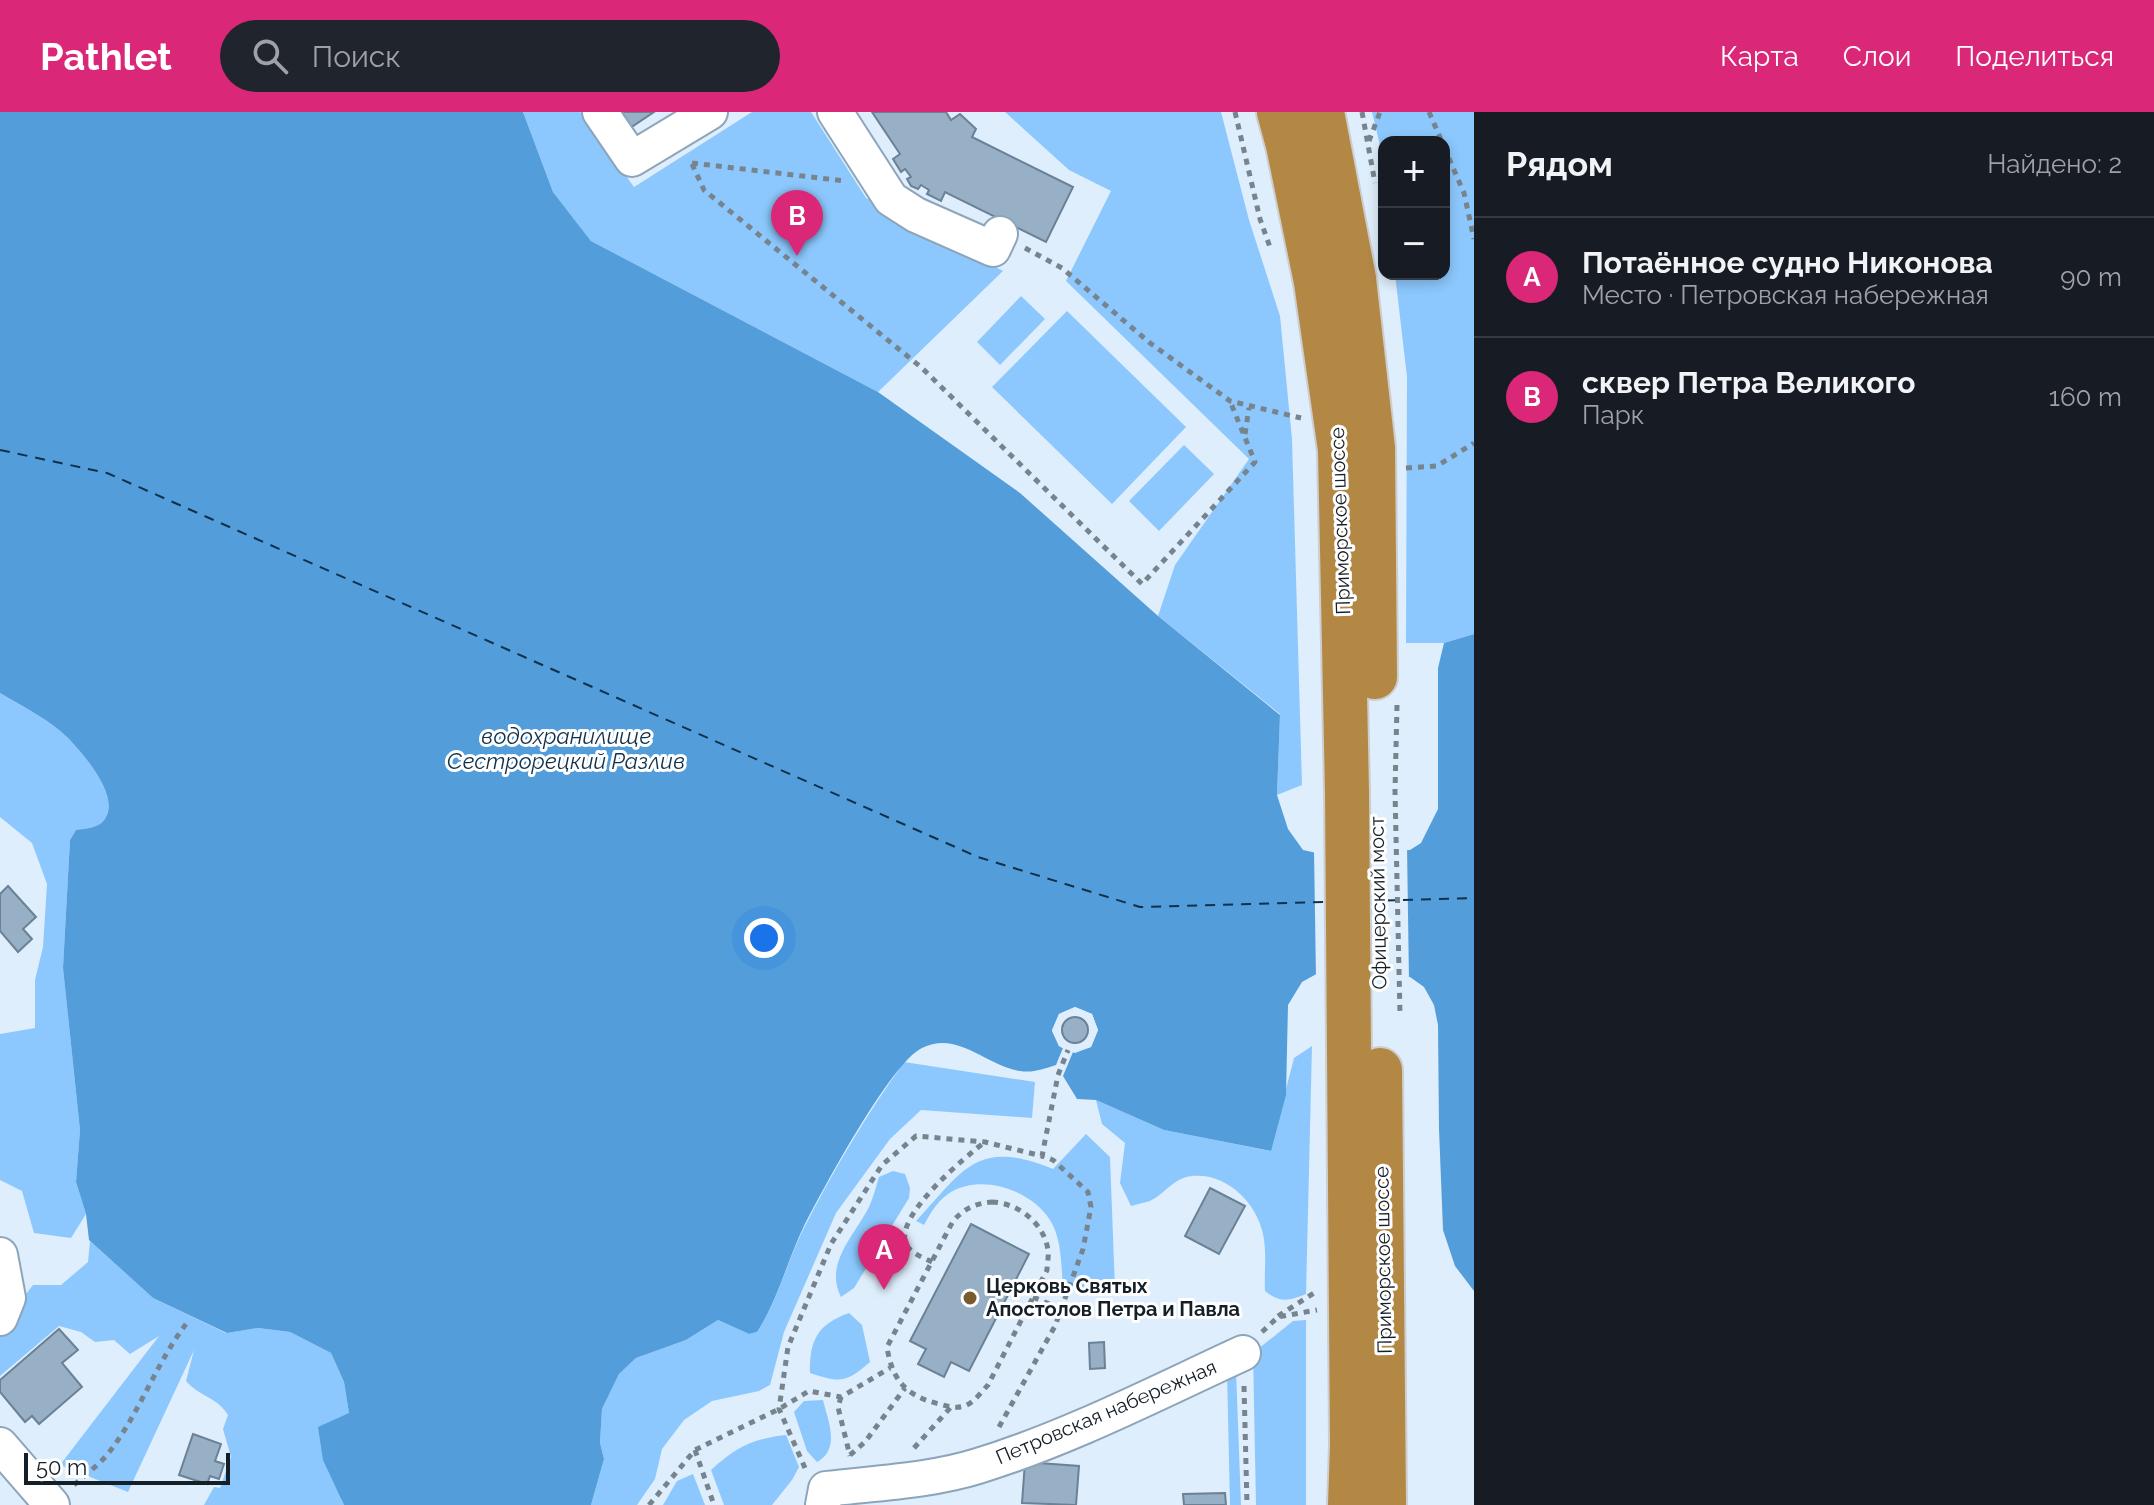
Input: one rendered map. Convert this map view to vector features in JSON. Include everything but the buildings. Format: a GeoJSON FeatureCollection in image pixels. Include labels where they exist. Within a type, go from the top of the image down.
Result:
{"type":"FeatureCollection","features":[{"type":"Feature","properties":{"kind":"highway","name":"Приморское шоссе"},"geometry":{"type":"LineString","coordinates":[[1279,112],[1316,282],[1340,450],[1373,791]]}},
{"type":"Feature","properties":{"kind":"highway","name":"Приморское шоссе"},"geometry":{"type":"LineString","coordinates":[[1322,112],[1354,279],[1373,448],[1373,791]]}},
{"type":"Feature","properties":{"kind":"highway","name":"Офицерский мост"},"geometry":{"type":"LineString","coordinates":[[1373,791],[1376,1016]]}},
{"type":"Feature","properties":{"kind":"highway","name":"Приморское шоссе"},"geometry":{"type":"LineString","coordinates":[[1350,1505],[1376,1016]]}},
{"type":"Feature","properties":{"kind":"highway","name":"Приморское шоссе"},"geometry":{"type":"LineString","coordinates":[[1376,1016],[1384,1505]]}},
{"type":"Feature","properties":{"kind":"street"},"geometry":{"type":"LineString","coordinates":[[600,112],[632,159],[710,112]]}},
{"type":"Feature","properties":{"kind":"street"},"geometry":{"type":"LineString","coordinates":[[835,112],[891,199],[916,215],[993,249],[1000,234]]}},
{"type":"Feature","properties":{"kind":"street"},"geometry":{"type":"LineString","coordinates":[[0,1255],[8,1298],[0,1318]]}},
{"type":"Feature","properties":{"kind":"street","name":"Петровская набережная"},"geometry":{"type":"LineString","coordinates":[[819,1488],[914,1478],[976,1467],[1093,1422],[1243,1353]]}},
{"type":"Feature","properties":{"kind":"street"},"geometry":{"type":"LineString","coordinates":[[0,1445],[60,1498]]}},
{"type":"Feature","properties":{"kind":"path"},"geometry":{"type":"LineString","coordinates":[[1235,112],[1260,219],[1273,259]]}},
{"type":"Feature","properties":{"kind":"path"},"geometry":{"type":"LineString","coordinates":[[1369,141],[1380,112]]}},
{"type":"Feature","properties":{"kind":"path"},"geometry":{"type":"LineString","coordinates":[[1429,112],[1439,136]]}},
{"type":"Feature","properties":{"kind":"path"},"geometry":{"type":"LineString","coordinates":[[673,136],[692,164],[704,190],[922,368],[1142,584],[1255,462],[1230,401]]}},
{"type":"Feature","properties":{"kind":"path"},"geometry":{"type":"LineString","coordinates":[[1450,161],[1464,193],[1474,239]]}},
{"type":"Feature","properties":{"kind":"path"},"geometry":{"type":"LineString","coordinates":[[692,164],[827,181],[881,182]]}},
{"type":"Feature","properties":{"kind":"path"},"geometry":{"type":"LineString","coordinates":[[1000,234],[1062,268],[1150,343],[1230,401],[1312,421]]}},
{"type":"Feature","properties":{"kind":"path"},"geometry":{"type":"LineString","coordinates":[[1245,437],[1249,408]]}},
{"type":"Feature","properties":{"kind":"path"},"geometry":{"type":"LineString","coordinates":[[1400,468],[1437,466],[1474,443]]}},
{"type":"Feature","properties":{"kind":"path"},"geometry":{"type":"LineString","coordinates":[[1373,791],[1376,1016]]}},
{"type":"Feature","properties":{"kind":"path"},"geometry":{"type":"LineString","coordinates":[[1042,1156],[1058,1075],[1068,1050]]}},
{"type":"Feature","properties":{"kind":"path"},"geometry":{"type":"LineString","coordinates":[[819,1488],[779,1409],[788,1347],[831,1244],[882,1165],[916,1136],[985,1142],[1053,1160],[1088,1192],[1091,1207],[1083,1249],[1055,1326],[976,1467]]}},
{"type":"Feature","properties":{"kind":"path"},"geometry":{"type":"LineString","coordinates":[[932,1262],[911,1250],[906,1243],[905,1232],[922,1203],[939,1183],[956,1164],[985,1142]]}},
{"type":"Feature","properties":{"kind":"path"},"geometry":{"type":"LineString","coordinates":[[1006,1202],[1031,1218],[1048,1249],[1047,1270],[1033,1297],[988,1385],[965,1406],[951,1407],[926,1401],[905,1388],[890,1368],[887,1347],[953,1221],[963,1210],[975,1204],[1006,1202]]}},
{"type":"Feature","properties":{"kind":"path"},"geometry":{"type":"LineString","coordinates":[[1278,1317],[1290,1306],[1328,1285]]}},
{"type":"Feature","properties":{"kind":"path"},"geometry":{"type":"LineString","coordinates":[[1033,1297],[1061,1309]]}},
{"type":"Feature","properties":{"kind":"path"},"geometry":{"type":"LineString","coordinates":[[1292,1313],[1326,1308]]}},
{"type":"Feature","properties":{"kind":"path"},"geometry":{"type":"LineString","coordinates":[[60,1498],[106,1456],[186,1324]]}},
{"type":"Feature","properties":{"kind":"path"},"geometry":{"type":"LineString","coordinates":[[1243,1353],[1247,1505]]}},
{"type":"Feature","properties":{"kind":"path"},"geometry":{"type":"LineString","coordinates":[[649,1505],[695,1450],[809,1391],[841,1397],[890,1368]]}},
{"type":"Feature","properties":{"kind":"path"},"geometry":{"type":"LineString","coordinates":[[850,1456],[865,1442],[905,1388]]}},
{"type":"Feature","properties":{"kind":"path"},"geometry":{"type":"LineString","coordinates":[[841,1397],[838,1407],[850,1456],[861,1467]]}},
{"type":"Feature","properties":{"kind":"path"},"geometry":{"type":"LineString","coordinates":[[910,1452],[951,1407]]}},
{"type":"Feature","properties":{"kind":"path"},"geometry":{"type":"LineString","coordinates":[[695,1450],[714,1505]]}},
{"type":"Feature","properties":{"kind":"shaded area"},"geometry":{"type":"Polygon","coordinates":[[[523,112],[580,112],[634,187],[752,112],[811,112],[866,198],[1003,271],[878,392],[591,241],[553,192],[523,112]]]}},
{"type":"Feature","properties":{"kind":"shaded area"},"geometry":{"type":"Polygon","coordinates":[[[1005,112],[1221,112],[1249,220],[1280,316],[1292,439],[1302,785],[1277,795],[1280,714],[1158,616],[1175,565],[1249,459],[1066,281],[1111,191],[1069,170],[1005,112]]]}},
{"type":"Feature","properties":{"kind":"shaded area"},"geometry":{"type":"Polygon","coordinates":[[[1372,112],[1474,112],[1474,634],[1444,643],[1406,643],[1407,377],[1396,280],[1450,280],[1450,136],[1378,137],[1372,112]]]}},
{"type":"Feature","properties":{"kind":"shaded area"},"geometry":{"type":"Polygon","coordinates":[[[1021,296],[1045,319],[1000,365],[977,342],[1021,296]]]}},
{"type":"Feature","properties":{"kind":"shaded area"},"geometry":{"type":"Polygon","coordinates":[[[1067,311],[1186,427],[1112,504],[992,387],[1067,311]]]}},
{"type":"Feature","properties":{"kind":"shaded area"},"geometry":{"type":"Polygon","coordinates":[[[1184,445],[1214,474],[1159,531],[1129,501],[1184,445]]]}},
{"type":"Feature","properties":{"kind":"shaded area"},"geometry":{"type":"Polygon","coordinates":[[[0,693],[44,719],[68,738],[92,767],[109,804],[107,815],[100,824],[76,830],[70,840],[63,968],[80,1130],[76,1182],[86,1214],[71,1238],[34,1233],[22,1191],[0,1180],[0,1034],[35,1028],[35,980],[43,947],[47,884],[32,843],[0,817],[0,693]]]}},
{"type":"Feature","properties":{"kind":"shaded area"},"geometry":{"type":"Polygon","coordinates":[[[1312,1046],[1306,1294],[1285,1300],[1265,1291],[1265,1248],[1260,1222],[1247,1201],[1228,1184],[1205,1176],[1185,1177],[1150,1201],[1131,1206],[1120,1183],[1125,1143],[1102,1124],[1096,1100],[1164,1130],[1270,1151],[1294,1058],[1312,1046]]]}},
{"type":"Feature","properties":{"kind":"shaded area"},"geometry":{"type":"Polygon","coordinates":[[[904,1062],[1035,1082],[1032,1118],[921,1110],[890,1139],[836,1213],[784,1332],[770,1385],[759,1391],[712,1401],[684,1420],[662,1449],[655,1479],[637,1505],[591,1505],[604,1459],[600,1443],[602,1409],[619,1374],[636,1358],[686,1340],[718,1320],[749,1334],[757,1332],[828,1184],[904,1062]]]}},
{"type":"Feature","properties":{"kind":"shaded area"},"geometry":{"type":"Polygon","coordinates":[[[1086,1134],[1110,1157],[1115,1289],[1063,1287],[1059,1244],[1050,1220],[1031,1201],[1006,1188],[977,1184],[964,1187],[942,1199],[924,1225],[916,1221],[960,1174],[974,1164],[989,1158],[1006,1157],[1053,1169],[1086,1134]]]}},
{"type":"Feature","properties":{"kind":"shaded area"},"geometry":{"type":"Polygon","coordinates":[[[893,1171],[905,1174],[910,1188],[909,1198],[854,1288],[841,1297],[837,1285],[838,1262],[869,1207],[879,1177],[893,1171]]]}},
{"type":"Feature","properties":{"kind":"shaded area"},"geometry":{"type":"Polygon","coordinates":[[[90,1241],[153,1298],[226,1333],[258,1328],[290,1332],[331,1353],[344,1382],[349,1413],[341,1499],[344,1505],[204,1505],[214,1487],[220,1488],[231,1457],[223,1429],[228,1415],[186,1381],[194,1350],[128,1492],[60,1465],[159,1336],[130,1354],[114,1340],[95,1342],[81,1332],[59,1326],[0,1376],[0,1327],[33,1285],[61,1285],[88,1262],[90,1241]]]}},
{"type":"Feature","properties":{"kind":"shaded area"},"geometry":{"type":"Polygon","coordinates":[[[849,1313],[862,1325],[870,1362],[855,1374],[842,1379],[810,1373],[811,1351],[818,1335],[830,1322],[849,1313]]]}},
{"type":"Feature","properties":{"kind":"shaded area"},"geometry":{"type":"Polygon","coordinates":[[[1306,1320],[1306,1505],[1256,1505],[1253,1353],[1293,1321],[1306,1320]]]}},
{"type":"Feature","properties":{"kind":"shaded area"},"geometry":{"type":"Polygon","coordinates":[[[1236,1370],[1241,1505],[1230,1505],[1227,1371],[1236,1370]]]}},
{"type":"Feature","properties":{"kind":"shaded area"},"geometry":{"type":"Polygon","coordinates":[[[823,1400],[831,1442],[829,1450],[817,1462],[807,1451],[794,1412],[804,1401],[823,1400]]]}},
{"type":"Feature","properties":{"kind":"shaded area"},"geometry":{"type":"Polygon","coordinates":[[[786,1435],[799,1467],[772,1505],[724,1505],[711,1470],[745,1445],[786,1435]]]}},
{"type":"Feature","properties":{"kind":"shaded area"},"geometry":{"type":"Polygon","coordinates":[[[693,1474],[705,1505],[663,1505],[677,1481],[693,1474]]]}},
{"type":"Feature","properties":{"kind":"water","name":"водохранилище Сестрорецкий Разлив"},"geometry":{"type":"Polygon","coordinates":[[[0,112],[523,112],[553,192],[591,241],[878,392],[1020,493],[1158,616],[1280,715],[1277,795],[1288,829],[1303,850],[1321,854],[1410,850],[1421,843],[1438,809],[1438,668],[1444,643],[1474,634],[1474,1291],[1455,1266],[1443,1230],[1438,1025],[1434,1005],[1424,987],[1410,977],[1320,972],[1302,982],[1288,1005],[1286,1095],[1271,1151],[1164,1130],[1096,1100],[1077,1099],[1063,1076],[1073,1052],[1091,1047],[1098,1030],[1092,1014],[1075,1007],[1059,1014],[1052,1030],[1063,1048],[1056,1065],[1047,1068],[1020,1071],[1008,1068],[948,1043],[922,1048],[909,1058],[876,1101],[826,1185],[804,1226],[771,1307],[757,1332],[749,1334],[718,1320],[686,1340],[636,1358],[619,1374],[602,1409],[600,1443],[604,1459],[591,1505],[344,1505],[323,1460],[318,1427],[349,1413],[344,1382],[331,1353],[290,1332],[258,1328],[227,1333],[153,1298],[89,1240],[86,1214],[76,1182],[80,1130],[63,968],[70,840],[76,830],[100,824],[107,815],[109,804],[92,767],[68,738],[44,719],[0,693],[0,112]]]}},
{"type":"Feature","properties":{"kind":"pier"},"geometry":{"type":"Polygon","coordinates":[[[1407,846],[1409,981],[1321,976],[1316,979],[1314,849],[1407,846]]]}},
{"type":"Feature","properties":{"kind":"pier"},"geometry":{"type":"Polygon","coordinates":[[[1075,1007],[1092,1014],[1098,1030],[1091,1047],[1075,1053],[1069,1051],[1088,1044],[1094,1030],[1089,1017],[1075,1011],[1062,1017],[1056,1030],[1066,1050],[1059,1046],[1052,1031],[1059,1014],[1075,1007]]]}},
{"type":"Feature","properties":{"kind":"ferry route"},"geometry":{"type":"LineString","coordinates":[[0,450],[107,473],[978,857],[1140,907],[1325,902]]}},
{"type":"Feature","properties":{"kind":"ferry route"},"geometry":{"type":"LineString","coordinates":[[1367,901],[1474,898]]}},
{"type":"Feature","properties":{"kind":"place","name":"сквер Петра Великого"},"geometry":{"type":"Point","coordinates":[797,256]}},
{"type":"Feature","properties":{"kind":"place","name":"Потаённое судно Никонова"},"geometry":{"type":"Point","coordinates":[884,1290]}},
{"type":"Feature","properties":{"kind":"place","name":"Церковь Святых Апостолов Петра и Павла"},"geometry":{"type":"Point","coordinates":[970,1298]}}]}
